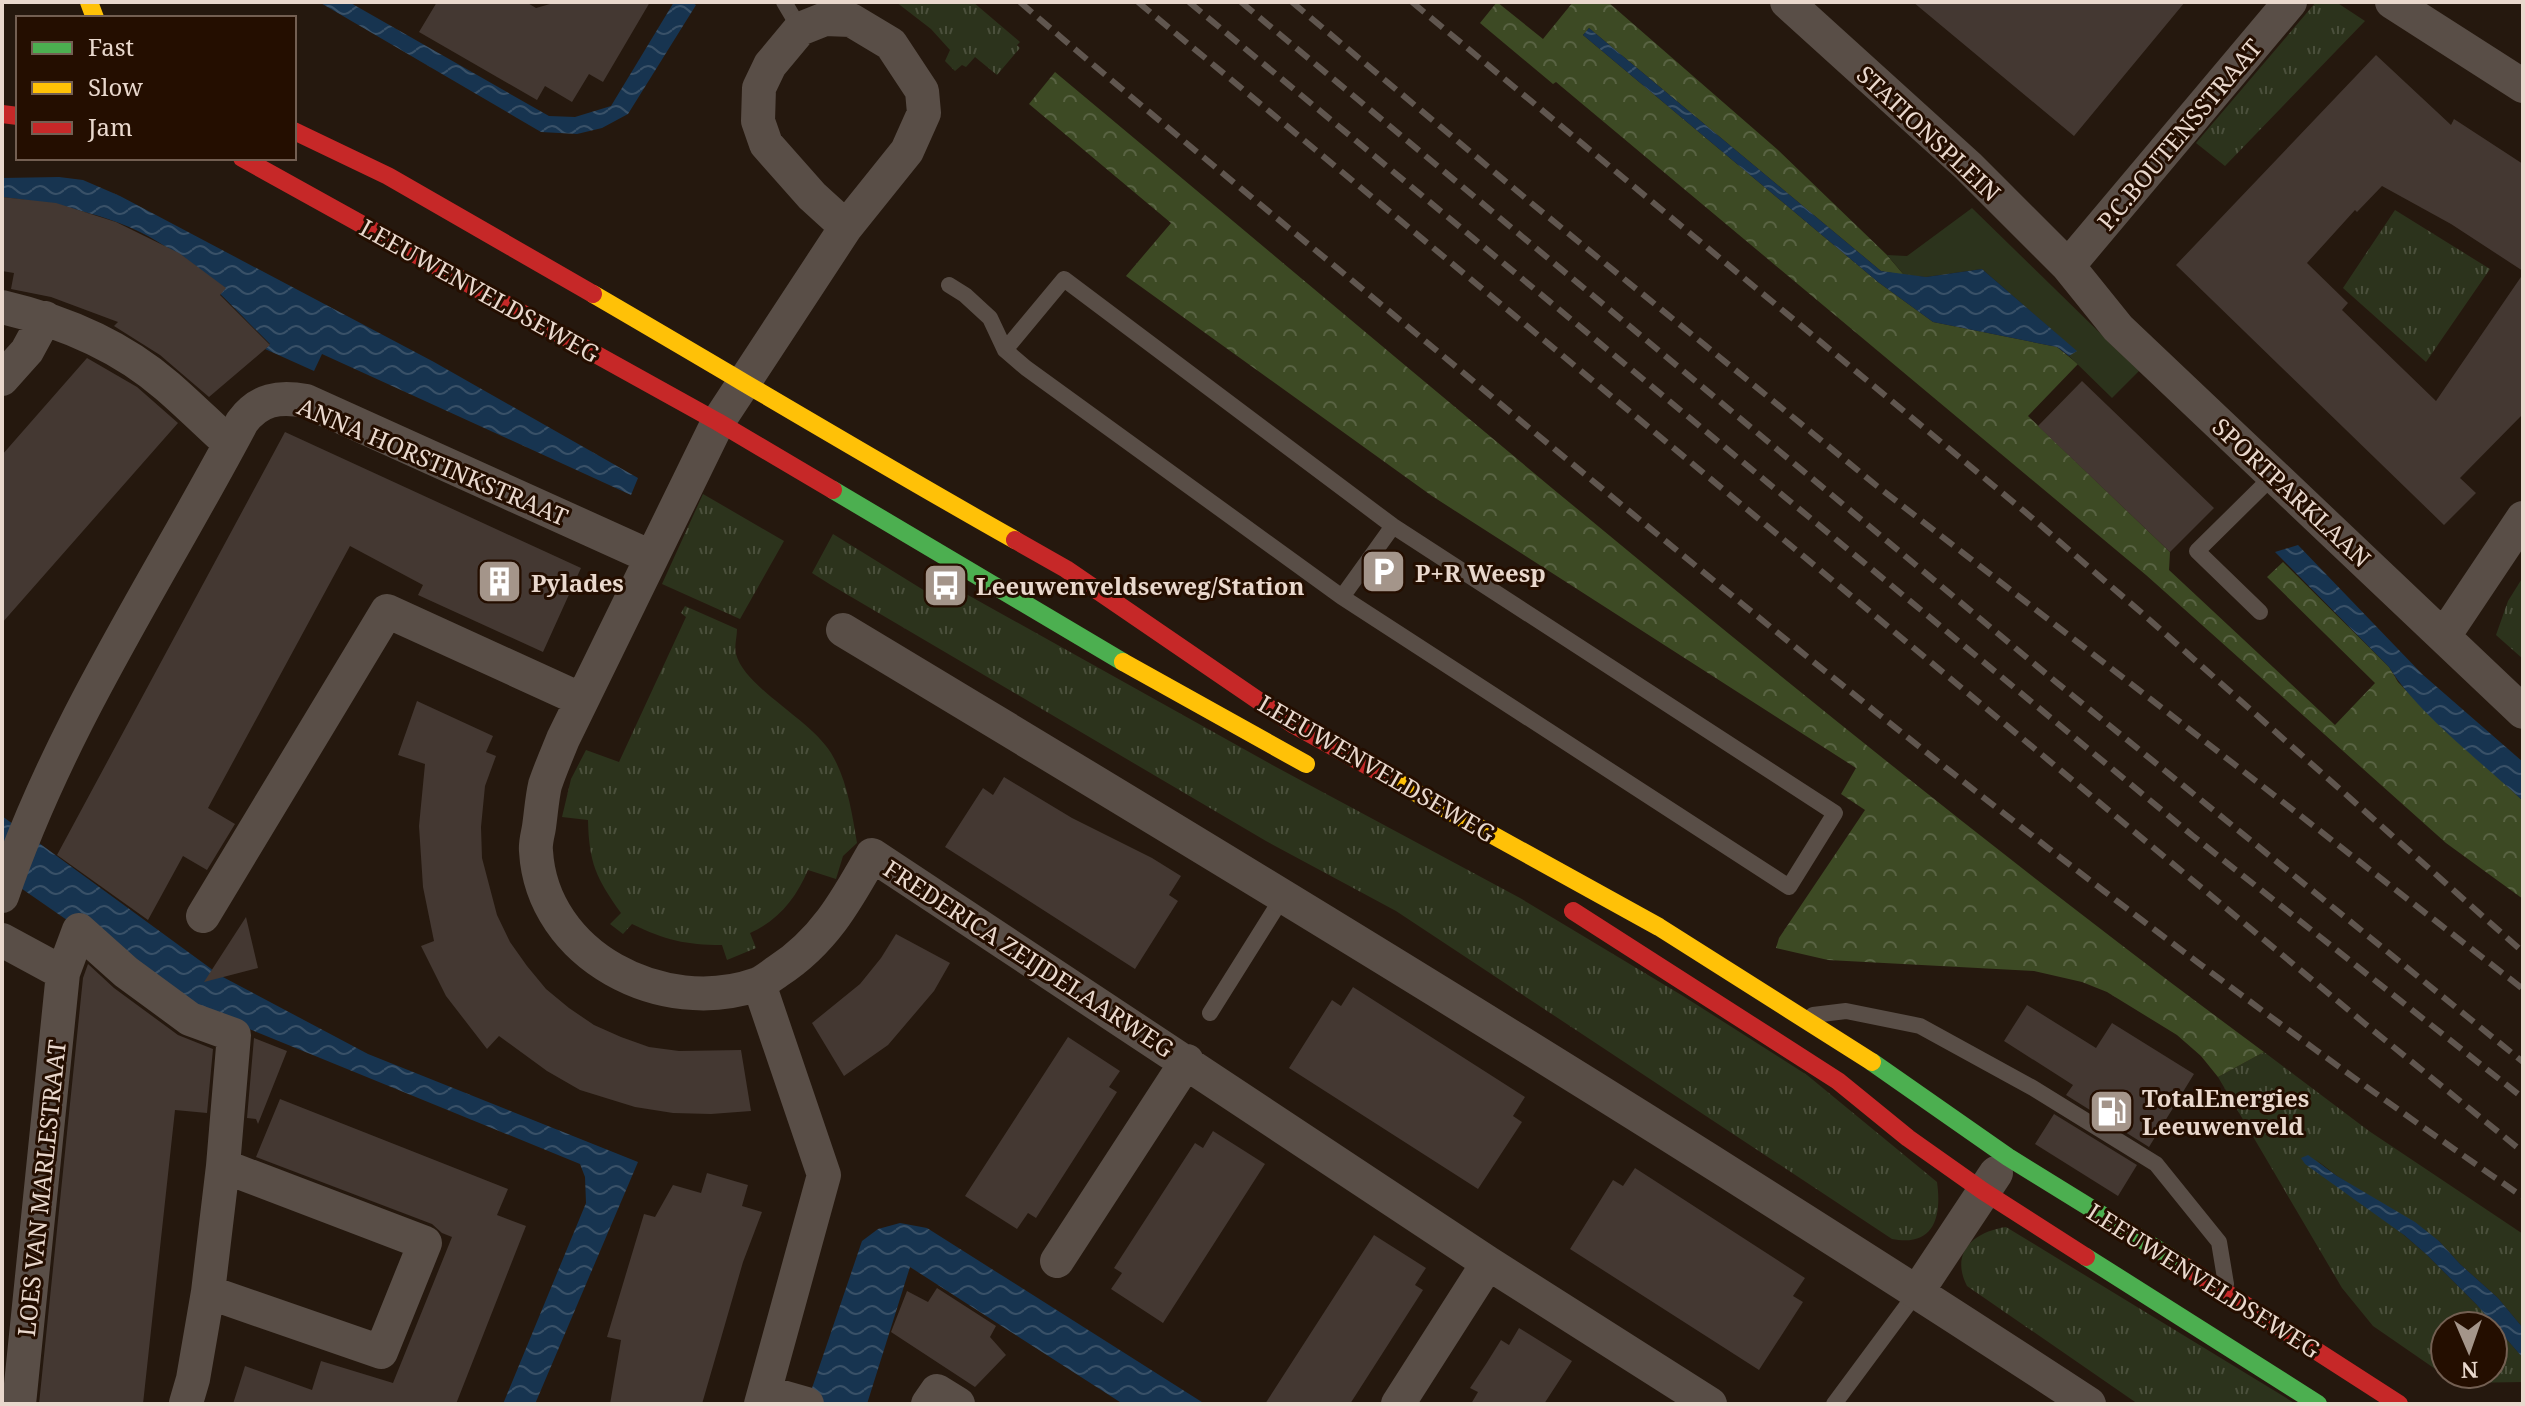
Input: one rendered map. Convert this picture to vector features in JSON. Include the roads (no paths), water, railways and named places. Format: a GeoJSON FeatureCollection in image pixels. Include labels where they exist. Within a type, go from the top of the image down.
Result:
{"type":"FeatureCollection","features":[{"type":"Feature","properties":{"kind":"main road","name":"LEEUWENVELDSEWEG"},"geometry":{"type":"LineString","coordinates":[[296,132],[388,176],[744,382],[854,450],[1066,569],[1294,725],[1659,927],[1802,1016],[2008,1157],[2228,1293],[2399,1404]]}},
{"type":"Feature","properties":{"kind":"main road","name":"LEEUWENVELDSEWEG"},"geometry":{"type":"LineString","coordinates":[[246,160],[718,422],[1118,659],[1322,773]]}},
{"type":"Feature","properties":{"kind":"main road","name":"LEEUWENVELDSEWEG"},"geometry":{"type":"LineString","coordinates":[[1555,901],[1838,1081],[1908,1138],[1983,1191],[2318,1404]]}},
{"type":"Feature","properties":{"kind":"street","name":"STATIONSPLEIN"},"geometry":{"type":"LineString","coordinates":[[1787,2],[1968,166],[2068,266]]}},
{"type":"Feature","properties":{"kind":"street","name":"P.C.BOUTENSSTRAAT"},"geometry":{"type":"LineString","coordinates":[[2068,266],[2290,2]]}},
{"type":"Feature","properties":{"kind":"street"},"geometry":{"type":"LineString","coordinates":[[2392,2],[2523,86]]}},
{"type":"Feature","properties":{"kind":"street"},"geometry":{"type":"LineString","coordinates":[[778,1399],[824,1175],[759,984],[706,995],[660,991],[618,974],[587,952],[558,917],[544,890],[535,850],[545,785],[563,739],[718,422],[846,227],[907,151],[924,113],[922,91],[891,44],[851,20],[792,16],[759,88],[758,121],[766,144],[774,155],[846,227]]}},
{"type":"Feature","properties":{"kind":"street","name":"SPORTPARKLAAN"},"geometry":{"type":"LineString","coordinates":[[2068,266],[2118,328],[2523,712]]}},
{"type":"Feature","properties":{"kind":"street"},"geometry":{"type":"LineString","coordinates":[[2,307],[77,330],[141,366],[230,444]]}},
{"type":"Feature","properties":{"kind":"street"},"geometry":{"type":"LineString","coordinates":[[2,379],[27,351],[45,318]]}},
{"type":"Feature","properties":{"kind":"street","name":"ANNA HORSTINKSTRAAT"},"geometry":{"type":"LineString","coordinates":[[3,893],[30,817],[79,714],[242,422],[259,404],[280,398],[306,401],[651,557]]}},
{"type":"Feature","properties":{"kind":"street"},"geometry":{"type":"LineString","coordinates":[[2444,636],[2523,518]]}},
{"type":"Feature","properties":{"kind":"street"},"geometry":{"type":"LineString","coordinates":[[203,916],[387,611],[582,700]]}},
{"type":"Feature","properties":{"kind":"street"},"geometry":{"type":"LineString","coordinates":[[843,630],[1284,895],[1917,1292],[2089,1404]]}},
{"type":"Feature","properties":{"kind":"street","name":"FREDERICA ZEIJDELAARWEG"},"geometry":{"type":"LineString","coordinates":[[759,984],[800,957],[839,914],[872,855],[1488,1263],[1710,1404]]}},
{"type":"Feature","properties":{"kind":"street","name":"LOES VAN MARLESTRAAT"},"geometry":{"type":"LineString","coordinates":[[19,1404],[63,973],[79,930],[126,972],[190,1019],[234,1035],[208,1292],[186,1403]]}},
{"type":"Feature","properties":{"kind":"street"},"geometry":{"type":"LineString","coordinates":[[2,940],[63,973]]}},
{"type":"Feature","properties":{"kind":"street","name":"FREDERICA ZEIJDELAARWEG"},"geometry":{"type":"LineString","coordinates":[[1057,1261],[1187,1061]]}},
{"type":"Feature","properties":{"kind":"street"},"geometry":{"type":"LineString","coordinates":[[1917,1292],[2008,1157]]}},
{"type":"Feature","properties":{"kind":"street"},"geometry":{"type":"LineString","coordinates":[[208,1292],[381,1352],[425,1243],[223,1166]]}},
{"type":"Feature","properties":{"kind":"street"},"geometry":{"type":"LineString","coordinates":[[1398,1404],[1488,1263]]}},
{"type":"Feature","properties":{"kind":"street"},"geometry":{"type":"LineString","coordinates":[[928,1404],[937,1391],[958,1404]]}},
{"type":"Feature","properties":{"kind":"lane"},"geometry":{"type":"LineString","coordinates":[[949,285],[990,318],[1005,350],[1026,368],[1342,597],[1789,887],[1835,813],[1393,526],[1064,279],[1005,350]]}},
{"type":"Feature","properties":{"kind":"lane"},"geometry":{"type":"LineString","coordinates":[[2260,612],[2197,551],[2274,475]]}},
{"type":"Feature","properties":{"kind":"lane"},"geometry":{"type":"LineString","coordinates":[[1342,597],[1393,526]]}},
{"type":"Feature","properties":{"kind":"lane"},"geometry":{"type":"LineString","coordinates":[[1210,1013],[1284,895]]}},
{"type":"Feature","properties":{"kind":"lane"},"geometry":{"type":"LineString","coordinates":[[1802,1016],[1846,1011],[1920,1026],[2033,1088],[2156,1164],[2219,1242],[2228,1293]]}},
{"type":"Feature","properties":{"kind":"lane"},"geometry":{"type":"LineString","coordinates":[[1834,1404],[1917,1292]]}},
{"type":"Feature","properties":{"kind":"water"},"geometry":{"type":"Polygon","coordinates":[[[319,2],[349,2],[549,116],[575,117],[611,106],[674,2],[696,5],[628,114],[602,128],[577,134],[541,132],[319,2]]]}},
{"type":"Feature","properties":{"kind":"water"},"geometry":{"type":"Polygon","coordinates":[[[1589,28],[1881,271],[1926,277],[1982,269],[2077,351],[2069,356],[2057,347],[1933,322],[1878,282],[1583,35],[1589,28]]]}},
{"type":"Feature","properties":{"kind":"water"},"geometry":{"type":"Polygon","coordinates":[[[59,177],[83,180],[120,196],[434,362],[638,478],[631,495],[322,354],[314,371],[265,349],[270,344],[220,293],[166,247],[148,236],[109,219],[66,207],[2,197],[2,178],[59,177]]]}},
{"type":"Feature","properties":{"kind":"water"},"geometry":{"type":"Polygon","coordinates":[[[2298,545],[2422,674],[2523,762],[2523,801],[2433,720],[2389,667],[2275,552],[2298,545]]]}},
{"type":"Feature","properties":{"kind":"water"},"geometry":{"type":"Polygon","coordinates":[[[2,816],[221,976],[368,1054],[638,1162],[535,1404],[503,1404],[586,1203],[585,1177],[580,1164],[188,1004],[2,875],[2,816]]]}},
{"type":"Feature","properties":{"kind":"water"},"geometry":{"type":"Polygon","coordinates":[[[2308,1155],[2337,1176],[2415,1222],[2439,1241],[2508,1310],[2481,1310],[2404,1235],[2305,1164],[2301,1158],[2308,1155]]]}},
{"type":"Feature","properties":{"kind":"water"},"geometry":{"type":"Polygon","coordinates":[[[900,1223],[927,1228],[1205,1404],[1123,1404],[910,1267],[867,1404],[809,1404],[862,1241],[878,1229],[900,1223]]]}},
{"type":"Feature","properties":{"kind":"water"},"geometry":{"type":"Polygon","coordinates":[[[2509,1311],[2523,1328],[2523,1358],[2509,1342],[2509,1311]]]}},
{"type":"Feature","properties":{"kind":"railway"},"geometry":{"type":"LineString","coordinates":[[1020,2],[1639,519],[2010,819],[2264,1012],[2523,1197]]}},
{"type":"Feature","properties":{"kind":"railway"},"geometry":{"type":"LineString","coordinates":[[1138,2],[2523,1152]]}},
{"type":"Feature","properties":{"kind":"railway"},"geometry":{"type":"LineString","coordinates":[[1189,2],[2193,836],[2523,1098]]}},
{"type":"Feature","properties":{"kind":"railway"},"geometry":{"type":"LineString","coordinates":[[1241,2],[2056,682],[2523,1062]]}},
{"type":"Feature","properties":{"kind":"railway"},"geometry":{"type":"LineString","coordinates":[[1292,2],[1877,486],[2523,989]]}},
{"type":"Feature","properties":{"kind":"railway"},"geometry":{"type":"LineString","coordinates":[[1412,2],[2024,511],[2523,952]]}},
{"type":"Feature","properties":{"kind":"place","name":"P+R Weesp"},"geometry":{"type":"Point","coordinates":[1384,572]}},
{"type":"Feature","properties":{"kind":"place","name":"Pylades"},"geometry":{"type":"Point","coordinates":[500,582]}},
{"type":"Feature","properties":{"kind":"place","name":"Leeuwenveldseweg/Station"},"geometry":{"type":"Point","coordinates":[945,585]}},
{"type":"Feature","properties":{"kind":"place","name":"TotalEnergies Leeuwenveld"},"geometry":{"type":"Point","coordinates":[2111,1111]}}]}
